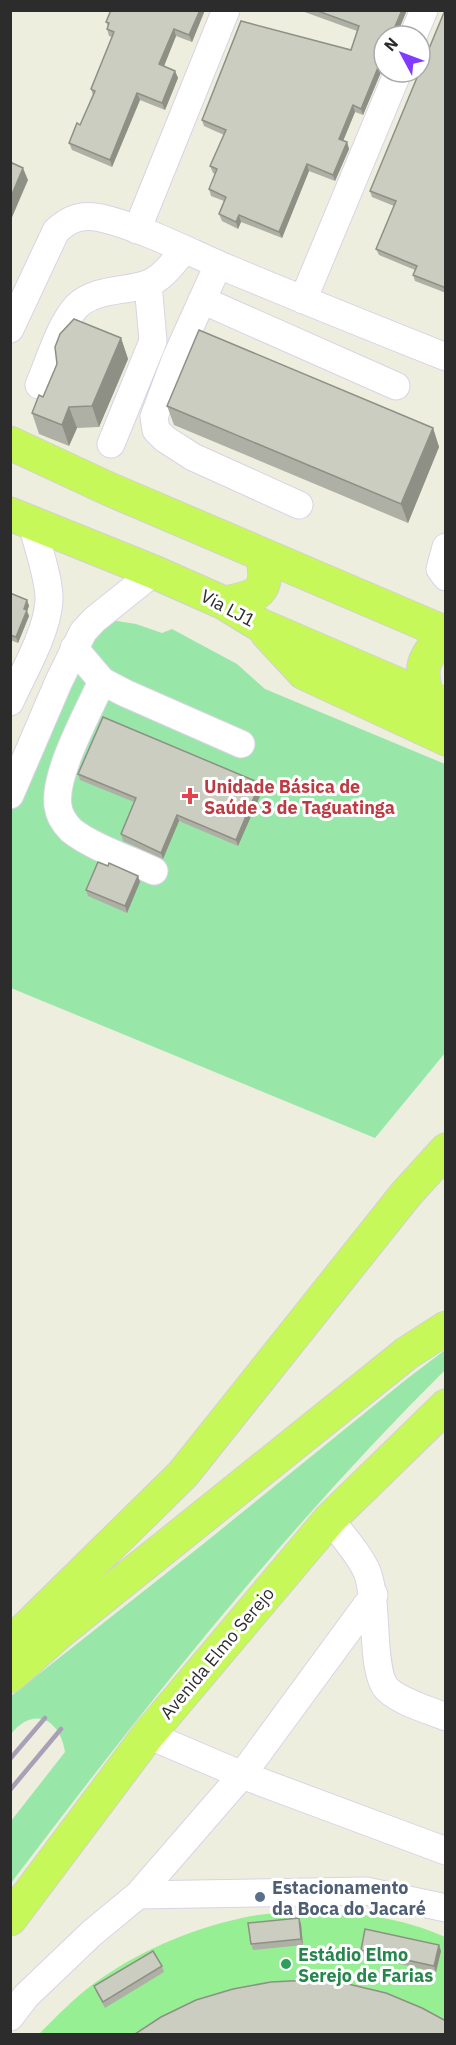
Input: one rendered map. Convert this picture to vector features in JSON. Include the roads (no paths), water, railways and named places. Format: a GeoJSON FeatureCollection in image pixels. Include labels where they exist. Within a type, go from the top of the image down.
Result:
{"type":"FeatureCollection","features":[{"type":"Feature","properties":{"kind":"main road"},"geometry":{"type":"LineString","coordinates":[[10,443],[109,489],[445,633],[423,663],[422,678],[436,700]]}},
{"type":"Feature","properties":{"kind":"main road","name":"Via LJ1"},"geometry":{"type":"LineString","coordinates":[[21,519],[154,572],[224,603],[260,625],[436,700]]}},
{"type":"Feature","properties":{"kind":"main road"},"geometry":{"type":"LineString","coordinates":[[224,603],[248,598],[257,592],[263,584],[266,573],[262,555]]}},
{"type":"Feature","properties":{"kind":"main road"},"geometry":{"type":"LineString","coordinates":[[260,625],[304,674],[446,739]]}},
{"type":"Feature","properties":{"kind":"main road"},"geometry":{"type":"LineString","coordinates":[[10,1644],[183,1474],[406,1194],[446,1150]]}},
{"type":"Feature","properties":{"kind":"main road"},"geometry":{"type":"LineString","coordinates":[[10,1676],[62,1630],[398,1360],[446,1328]]}},
{"type":"Feature","properties":{"kind":"main road","name":"Avenida Elmo Serejo"},"geometry":{"type":"LineString","coordinates":[[10,1919],[148,1734],[330,1519],[446,1406]]}},
{"type":"Feature","properties":{"kind":"street"},"geometry":{"type":"LineString","coordinates":[[137,230],[226,10]]}},
{"type":"Feature","properties":{"kind":"street"},"geometry":{"type":"LineString","coordinates":[[418,24],[424,10]]}},
{"type":"Feature","properties":{"kind":"street"},"geometry":{"type":"LineString","coordinates":[[303,300],[393,84]]}},
{"type":"Feature","properties":{"kind":"street"},"geometry":{"type":"LineString","coordinates":[[10,329],[56,231],[68,220],[81,216],[101,218],[137,230],[446,357]]}},
{"type":"Feature","properties":{"kind":"street"},"geometry":{"type":"LineString","coordinates":[[39,385],[66,322],[76,307],[91,296],[148,284],[167,269],[184,250]]}},
{"type":"Feature","properties":{"kind":"street"},"geometry":{"type":"LineString","coordinates":[[218,265],[176,358],[154,417],[156,430],[165,440],[193,457],[299,506]]}},
{"type":"Feature","properties":{"kind":"street"},"geometry":{"type":"LineString","coordinates":[[111,444],[153,341],[148,284]]}},
{"type":"Feature","properties":{"kind":"street"},"geometry":{"type":"LineString","coordinates":[[202,300],[396,386]]}},
{"type":"Feature","properties":{"kind":"street"},"geometry":{"type":"LineString","coordinates":[[10,702],[46,619],[49,600],[47,582],[21,519]]}},
{"type":"Feature","properties":{"kind":"street"},"geometry":{"type":"LineString","coordinates":[[446,547],[440,569],[446,577]]}},
{"type":"Feature","properties":{"kind":"street"},"geometry":{"type":"LineString","coordinates":[[10,795],[79,640],[94,620],[154,572]]}},
{"type":"Feature","properties":{"kind":"street"},"geometry":{"type":"LineString","coordinates":[[49,600],[79,640],[102,681],[241,744]]}},
{"type":"Feature","properties":{"kind":"street"},"geometry":{"type":"LineString","coordinates":[[102,681],[58,784],[57,807],[63,821],[72,831],[154,871]]}},
{"type":"Feature","properties":{"kind":"street"},"geometry":{"type":"LineString","coordinates":[[330,1519],[367,1571],[374,1595],[379,1674],[386,1688],[396,1696],[446,1717]]}},
{"type":"Feature","properties":{"kind":"street"},"geometry":{"type":"LineString","coordinates":[[10,2017],[34,1988],[92,1933],[138,1894],[242,1775],[374,1595]]}},
{"type":"Feature","properties":{"kind":"street"},"geometry":{"type":"LineString","coordinates":[[148,1734],[242,1775],[446,1851]]}},
{"type":"Feature","properties":{"kind":"street"},"geometry":{"type":"LineString","coordinates":[[138,1894],[366,1891],[446,1908]]}},
{"type":"Feature","properties":{"kind":"railway"},"geometry":{"type":"LineString","coordinates":[[10,1759],[45,1718]]}},
{"type":"Feature","properties":{"kind":"railway"},"geometry":{"type":"LineString","coordinates":[[10,1790],[61,1729]]}},
{"type":"Feature","properties":{"kind":"place","name":"Unidade Básica de Saúde 3 de Taguatinga"},"geometry":{"type":"Point","coordinates":[190,796]}},
{"type":"Feature","properties":{"kind":"place","name":"Estacionamento da Boca do Jacaré"},"geometry":{"type":"Point","coordinates":[260,1897]}},
{"type":"Feature","properties":{"kind":"place","name":"Estádio Elmo Serejo de Farias"},"geometry":{"type":"Point","coordinates":[286,1964]}}]}
